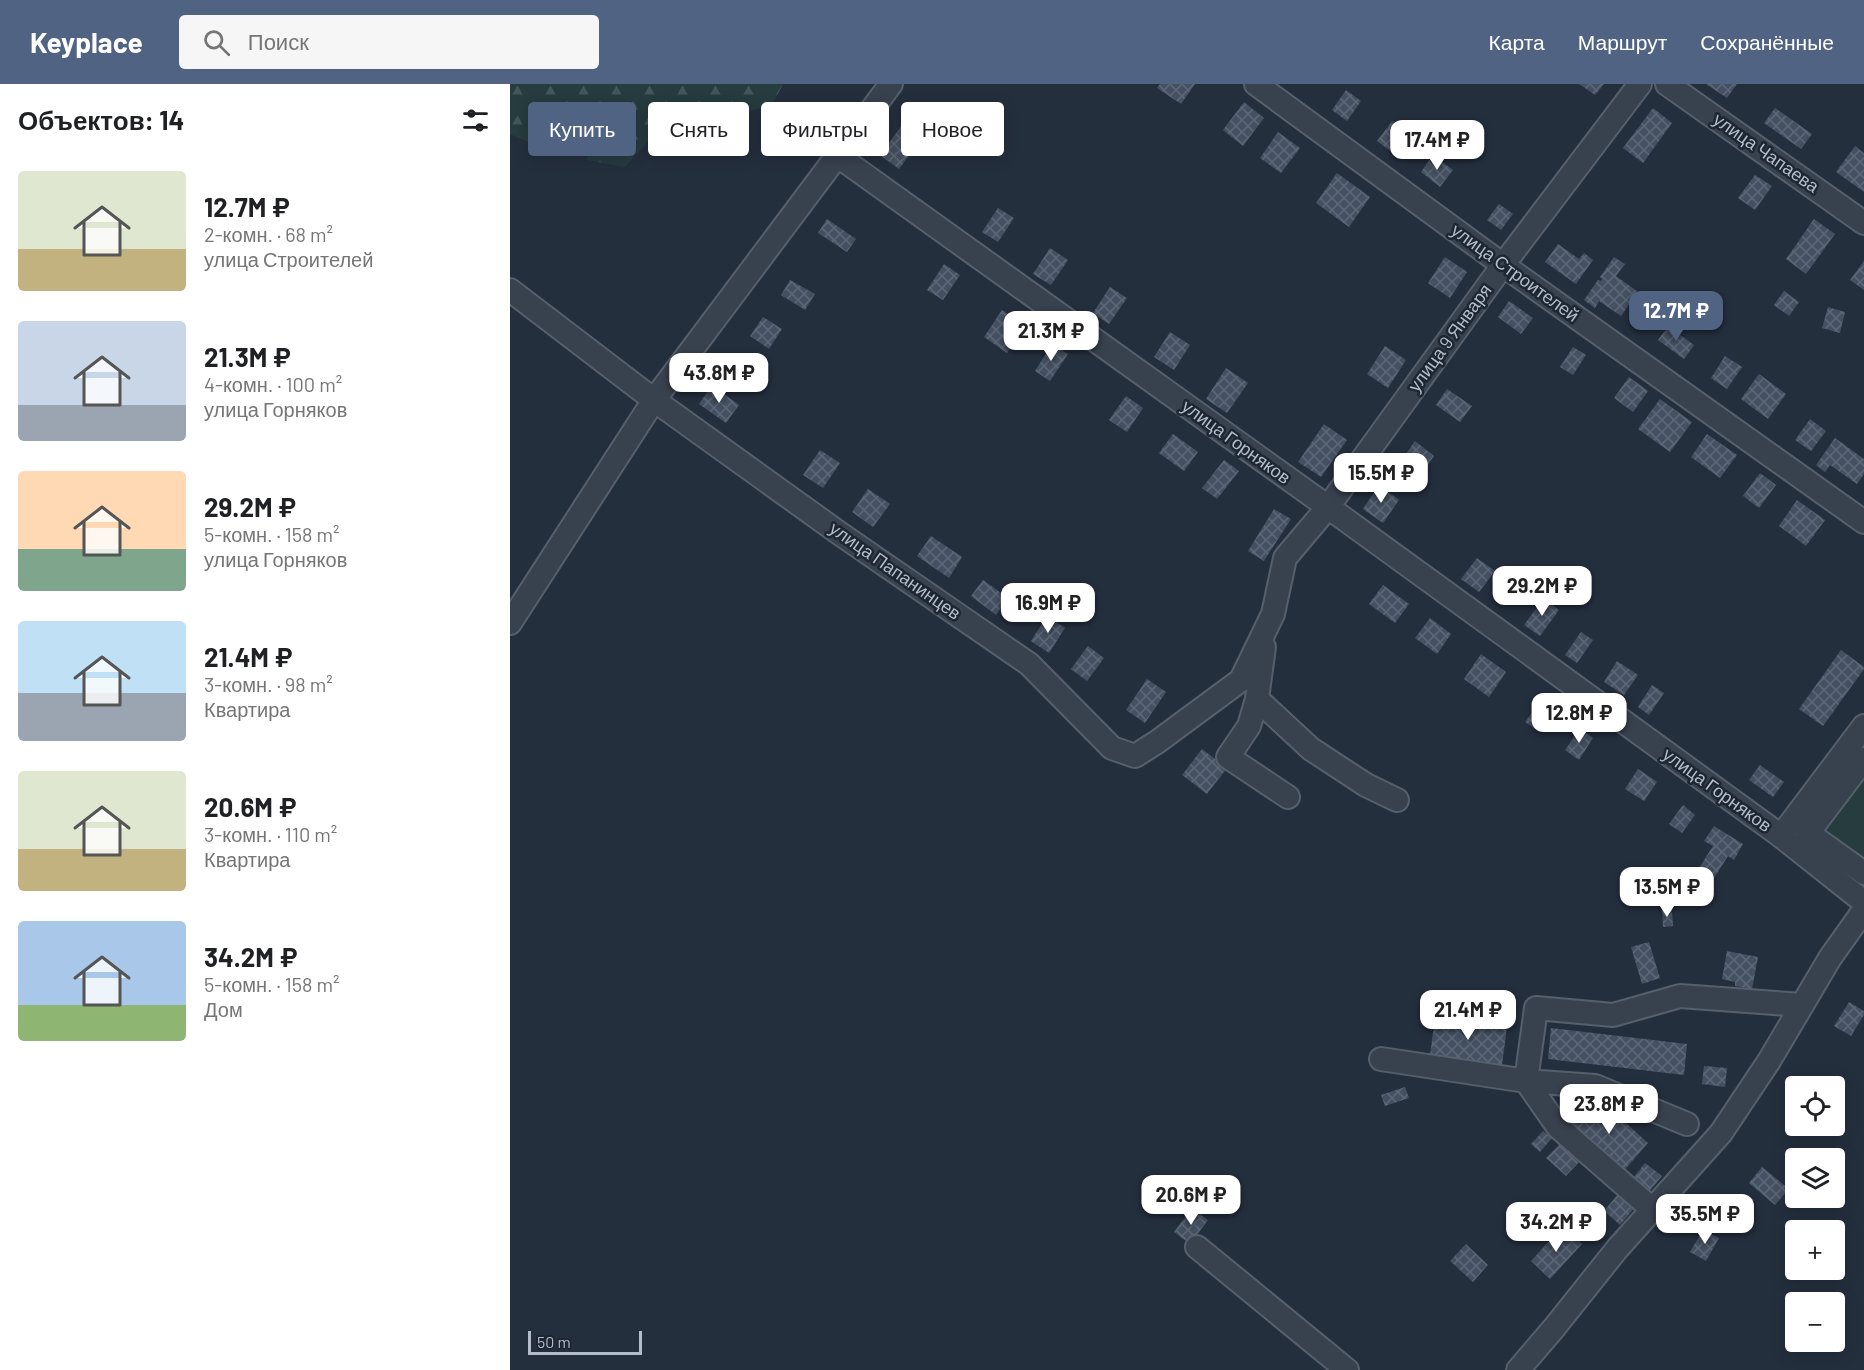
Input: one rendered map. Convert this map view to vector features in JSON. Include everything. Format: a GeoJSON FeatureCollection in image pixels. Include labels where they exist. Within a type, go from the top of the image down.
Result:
{"type":"FeatureCollection","features":[{"type":"Feature","properties":{"kind":"street"},"geometry":{"type":"LineString","coordinates":[[878,102],[891,84]]}},
{"type":"Feature","properties":{"kind":"street","name":"улица Строителей"},"geometry":{"type":"LineString","coordinates":[[1256,84],[1503,265],[1864,522]]}},
{"type":"Feature","properties":{"kind":"street","name":"улица 9 Января"},"geometry":{"type":"LineString","coordinates":[[1267,625],[1273,614],[1285,558],[1328,507],[1503,265],[1640,84]]}},
{"type":"Feature","properties":{"kind":"street","name":"улица Чапаева"},"geometry":{"type":"LineString","coordinates":[[1667,84],[1864,223]]}},
{"type":"Feature","properties":{"kind":"street"},"geometry":{"type":"LineString","coordinates":[[510,623],[654,400],[837,156]]}},
{"type":"Feature","properties":{"kind":"street","name":"улица Горняков"},"geometry":{"type":"LineString","coordinates":[[837,156],[1328,507],[1781,836],[1864,902]]}},
{"type":"Feature","properties":{"kind":"street"},"geometry":{"type":"LineString","coordinates":[[510,290],[654,400]]}},
{"type":"Feature","properties":{"kind":"street","name":"улица Папанинцев"},"geometry":{"type":"LineString","coordinates":[[654,400],[839,533],[1029,664],[1112,748],[1135,756],[1241,680],[1267,625]]}},
{"type":"Feature","properties":{"kind":"street"},"geometry":{"type":"LineString","coordinates":[[1267,625],[1257,699],[1249,726],[1228,757],[1288,796]]}},
{"type":"Feature","properties":{"kind":"street"},"geometry":{"type":"LineString","coordinates":[[1257,699],[1311,749],[1366,785],[1397,800]]}},
{"type":"Feature","properties":{"kind":"street"},"geometry":{"type":"LineString","coordinates":[[1781,836],[1864,726]]}},
{"type":"Feature","properties":{"kind":"street"},"geometry":{"type":"LineString","coordinates":[[1864,759],[1808,833],[1864,873]]}},
{"type":"Feature","properties":{"kind":"street"},"geometry":{"type":"LineString","coordinates":[[1518,1370],[1554,1329],[1617,1249],[1721,1133],[1769,1061],[1830,958],[1864,910]]}},
{"type":"Feature","properties":{"kind":"street"},"geometry":{"type":"LineString","coordinates":[[1652,1209],[1558,1127],[1526,1082],[1536,1008],[1613,1015],[1680,996],[1802,1005]]}},
{"type":"Feature","properties":{"kind":"street"},"geometry":{"type":"LineString","coordinates":[[1381,1059],[1526,1082],[1595,1086],[1687,1124]]}},
{"type":"Feature","properties":{"kind":"street"},"geometry":{"type":"LineString","coordinates":[[1197,1247],[1347,1370]]}},
{"type":"Feature","properties":{"kind":"green space"},"geometry":{"type":"Polygon","coordinates":[[[510,84],[783,84],[774,102],[761,102],[761,107],[749,111],[749,102],[648,102],[648,141],[636,155],[636,102],[528,102],[528,142],[510,134],[510,84]]]}},
{"type":"Feature","properties":{"kind":"green space"},"geometry":{"type":"Polygon","coordinates":[[[588,156],[635,156],[625,167],[587,160],[588,156]]]}},
{"type":"Feature","properties":{"kind":"green space"},"geometry":{"type":"Polygon","coordinates":[[[1864,745],[1864,883],[1798,835],[1864,745]]]}},
{"type":"Feature","properties":{"kind":"building"},"geometry":{"type":"Polygon","coordinates":[[[1160,84],[1195,84],[1181,104],[1157,88],[1160,84]]]}},
{"type":"Feature","properties":{"kind":"building"},"geometry":{"type":"Polygon","coordinates":[[[1579,84],[1604,84],[1595,95],[1579,84]]]}},
{"type":"Feature","properties":{"kind":"building"},"geometry":{"type":"Polygon","coordinates":[[[1706,84],[1737,84],[1727,98],[1706,84]]]}},
{"type":"Feature","properties":{"kind":"building"},"geometry":{"type":"Polygon","coordinates":[[[1346,90],[1361,101],[1347,121],[1332,110],[1346,90]]]}},
{"type":"Feature","properties":{"kind":"building"},"geometry":{"type":"Polygon","coordinates":[[[1244,102],[1264,118],[1243,146],[1223,130],[1244,102]]]}},
{"type":"Feature","properties":{"kind":"building"},"geometry":{"type":"Polygon","coordinates":[[[1653,108],[1672,123],[1643,163],[1623,148],[1653,108]]]}},
{"type":"Feature","properties":{"kind":"building"},"geometry":{"type":"Polygon","coordinates":[[[1775,108],[1812,134],[1801,149],[1764,123],[1775,108]]]}},
{"type":"Feature","properties":{"kind":"building"},"geometry":{"type":"Polygon","coordinates":[[[1392,121],[1409,133],[1394,154],[1377,141],[1392,121]]]}},
{"type":"Feature","properties":{"kind":"building"},"geometry":{"type":"Polygon","coordinates":[[[901,126],[901,156],[909,156],[899,169],[881,156],[889,156],[889,143],[901,126]]]}},
{"type":"Feature","properties":{"kind":"building"},"geometry":{"type":"Polygon","coordinates":[[[1278,132],[1300,148],[1281,173],[1260,158],[1278,132]]]}},
{"type":"Feature","properties":{"kind":"building"},"geometry":{"type":"Polygon","coordinates":[[[1855,146],[1864,153],[1864,192],[1836,172],[1855,146]]]}},
{"type":"Feature","properties":{"kind":"building"},"geometry":{"type":"Polygon","coordinates":[[[1433,155],[1453,170],[1440,187],[1421,172],[1433,155]]]}},
{"type":"Feature","properties":{"kind":"building"},"geometry":{"type":"Polygon","coordinates":[[[1337,173],[1370,197],[1349,227],[1316,203],[1337,173]]]}},
{"type":"Feature","properties":{"kind":"building"},"geometry":{"type":"Polygon","coordinates":[[[1755,175],[1772,186],[1755,210],[1738,198],[1755,175]]]}},
{"type":"Feature","properties":{"kind":"building"},"geometry":{"type":"Polygon","coordinates":[[[1499,204],[1513,214],[1501,230],[1487,220],[1499,204]]]}},
{"type":"Feature","properties":{"kind":"building"},"geometry":{"type":"Polygon","coordinates":[[[998,208],[1014,218],[998,242],[982,232],[998,208]]]}},
{"type":"Feature","properties":{"kind":"building"},"geometry":{"type":"Polygon","coordinates":[[[827,219],[856,239],[847,252],[818,233],[827,219]]]}},
{"type":"Feature","properties":{"kind":"building"},"geometry":{"type":"Polygon","coordinates":[[[1814,219],[1835,234],[1806,274],[1786,259],[1814,219]]]}},
{"type":"Feature","properties":{"kind":"building"},"geometry":{"type":"Polygon","coordinates":[[[1558,244],[1579,259],[1584,253],[1593,260],[1576,284],[1545,262],[1558,244]]]}},
{"type":"Feature","properties":{"kind":"building"},"geometry":{"type":"Polygon","coordinates":[[[1050,248],[1068,260],[1051,285],[1033,274],[1050,248]]]}},
{"type":"Feature","properties":{"kind":"building"},"geometry":{"type":"Polygon","coordinates":[[[1445,257],[1467,272],[1450,298],[1428,283],[1445,257]]]}},
{"type":"Feature","properties":{"kind":"building"},"geometry":{"type":"Polygon","coordinates":[[[1614,257],[1625,264],[1616,276],[1638,292],[1621,316],[1599,301],[1595,308],[1584,300],[1598,280],[1601,281],[1600,277],[1614,257]]]}},
{"type":"Feature","properties":{"kind":"building"},"geometry":{"type":"Polygon","coordinates":[[[1864,261],[1864,290],[1850,280],[1864,261]]]}},
{"type":"Feature","properties":{"kind":"building"},"geometry":{"type":"Polygon","coordinates":[[[944,264],[960,275],[943,300],[927,290],[944,264]]]}},
{"type":"Feature","properties":{"kind":"building"},"geometry":{"type":"Polygon","coordinates":[[[790,280],[815,294],[805,310],[781,295],[790,280]]]}},
{"type":"Feature","properties":{"kind":"building"},"geometry":{"type":"Polygon","coordinates":[[[1110,287],[1127,298],[1109,324],[1093,313],[1110,287]]]}},
{"type":"Feature","properties":{"kind":"building"},"geometry":{"type":"Polygon","coordinates":[[[1784,291],[1799,302],[1789,316],[1774,305],[1784,291]]]}},
{"type":"Feature","properties":{"kind":"building"},"geometry":{"type":"Polygon","coordinates":[[[1509,301],[1533,318],[1521,334],[1498,317],[1509,301]]]}},
{"type":"Feature","properties":{"kind":"building"},"geometry":{"type":"Polygon","coordinates":[[[1828,307],[1845,312],[1840,333],[1822,328],[1828,307]]]}},
{"type":"Feature","properties":{"kind":"building"},"geometry":{"type":"Polygon","coordinates":[[[1002,310],[1025,325],[1007,353],[984,337],[1002,310]]]}},
{"type":"Feature","properties":{"kind":"building"},"geometry":{"type":"Polygon","coordinates":[[[763,317],[782,329],[769,349],[750,336],[763,317]]]}},
{"type":"Feature","properties":{"kind":"building"},"geometry":{"type":"Polygon","coordinates":[[[1668,326],[1694,345],[1684,359],[1658,340],[1668,326]]]}},
{"type":"Feature","properties":{"kind":"building"},"geometry":{"type":"Polygon","coordinates":[[[1170,332],[1190,345],[1174,370],[1154,357],[1170,332]]]}},
{"type":"Feature","properties":{"kind":"building"},"geometry":{"type":"Polygon","coordinates":[[[1052,344],[1068,354],[1050,381],[1035,371],[1052,344]]]}},
{"type":"Feature","properties":{"kind":"building"},"geometry":{"type":"Polygon","coordinates":[[[1385,346],[1406,360],[1388,388],[1367,374],[1385,346]]]}},
{"type":"Feature","properties":{"kind":"building"},"geometry":{"type":"Polygon","coordinates":[[[1573,347],[1586,355],[1573,375],[1560,367],[1573,347]]]}},
{"type":"Feature","properties":{"kind":"building"},"geometry":{"type":"Polygon","coordinates":[[[1725,356],[1742,367],[1727,389],[1711,378],[1725,356]]]}},
{"type":"Feature","properties":{"kind":"building"},"geometry":{"type":"Polygon","coordinates":[[[1226,368],[1248,383],[1227,413],[1206,399],[1226,368]]]}},
{"type":"Feature","properties":{"kind":"building"},"geometry":{"type":"Polygon","coordinates":[[[1759,374],[1786,394],[1768,419],[1741,399],[1759,374]]]}},
{"type":"Feature","properties":{"kind":"building"},"geometry":{"type":"Polygon","coordinates":[[[1629,377],[1648,391],[1633,412],[1614,398],[1629,377]]]}},
{"type":"Feature","properties":{"kind":"building"},"geometry":{"type":"Polygon","coordinates":[[[712,385],[739,405],[726,423],[699,404],[712,385]]]}},
{"type":"Feature","properties":{"kind":"building"},"geometry":{"type":"Polygon","coordinates":[[[1447,389],[1472,406],[1460,422],[1436,405],[1447,389]]]}},
{"type":"Feature","properties":{"kind":"building"},"geometry":{"type":"Polygon","coordinates":[[[1126,396],[1143,408],[1127,432],[1109,420],[1126,396]]]}},
{"type":"Feature","properties":{"kind":"building"},"geometry":{"type":"Polygon","coordinates":[[[1660,399],[1692,422],[1670,452],[1638,429],[1660,399]]]}},
{"type":"Feature","properties":{"kind":"building"},"geometry":{"type":"Polygon","coordinates":[[[1810,419],[1826,431],[1811,451],[1795,440],[1810,419]]]}},
{"type":"Feature","properties":{"kind":"building"},"geometry":{"type":"Polygon","coordinates":[[[1324,424],[1347,440],[1321,477],[1298,462],[1324,424]]]}},
{"type":"Feature","properties":{"kind":"building"},"geometry":{"type":"Polygon","coordinates":[[[1173,434],[1198,452],[1184,471],[1159,453],[1173,434]]]}},
{"type":"Feature","properties":{"kind":"building"},"geometry":{"type":"Polygon","coordinates":[[[1707,434],[1737,455],[1720,478],[1691,457],[1707,434]]]}},
{"type":"Feature","properties":{"kind":"building"},"geometry":{"type":"Polygon","coordinates":[[[1835,438],[1864,459],[1864,474],[1857,484],[1830,465],[1825,472],[1816,465],[1835,438]]]}},
{"type":"Feature","properties":{"kind":"building"},"geometry":{"type":"Polygon","coordinates":[[[1415,441],[1434,456],[1423,472],[1403,458],[1415,441]]]}},
{"type":"Feature","properties":{"kind":"building"},"geometry":{"type":"Polygon","coordinates":[[[820,450],[840,463],[823,488],[803,475],[820,450]]]}},
{"type":"Feature","properties":{"kind":"building"},"geometry":{"type":"Polygon","coordinates":[[[1224,460],[1239,471],[1217,499],[1202,488],[1224,460]]]}},
{"type":"Feature","properties":{"kind":"building"},"geometry":{"type":"Polygon","coordinates":[[[1760,473],[1776,485],[1759,508],[1743,496],[1760,473]]]}},
{"type":"Feature","properties":{"kind":"building"},"geometry":{"type":"Polygon","coordinates":[[[1379,485],[1399,500],[1383,523],[1363,509],[1379,485]]]}},
{"type":"Feature","properties":{"kind":"building"},"geometry":{"type":"Polygon","coordinates":[[[868,489],[890,504],[873,527],[852,512],[868,489]]]}},
{"type":"Feature","properties":{"kind":"building"},"geometry":{"type":"Polygon","coordinates":[[[1797,500],[1825,520],[1806,546],[1779,526],[1797,500]]]}},
{"type":"Feature","properties":{"kind":"building"},"geometry":{"type":"Polygon","coordinates":[[[1274,509],[1291,519],[1264,561],[1248,551],[1274,509]]]}},
{"type":"Feature","properties":{"kind":"building"},"geometry":{"type":"Polygon","coordinates":[[[931,536],[962,557],[949,578],[917,556],[931,536]]]}},
{"type":"Feature","properties":{"kind":"building"},"geometry":{"type":"Polygon","coordinates":[[[1477,558],[1495,571],[1479,592],[1461,579],[1477,558]]]}},
{"type":"Feature","properties":{"kind":"building"},"geometry":{"type":"Polygon","coordinates":[[[983,580],[1008,598],[996,615],[971,596],[983,580]]]}},
{"type":"Feature","properties":{"kind":"building"},"geometry":{"type":"Polygon","coordinates":[[[1383,585],[1409,604],[1395,623],[1369,604],[1383,585]]]}},
{"type":"Feature","properties":{"kind":"building"},"geometry":{"type":"Polygon","coordinates":[[[1544,598],[1559,610],[1540,636],[1524,625],[1544,598]]]}},
{"type":"Feature","properties":{"kind":"building"},"geometry":{"type":"Polygon","coordinates":[[[1047,616],[1065,628],[1049,653],[1031,641],[1047,616]]]}},
{"type":"Feature","properties":{"kind":"building"},"geometry":{"type":"Polygon","coordinates":[[[1430,618],[1451,634],[1437,654],[1415,638],[1430,618]]]}},
{"type":"Feature","properties":{"kind":"building"},"geometry":{"type":"Polygon","coordinates":[[[1581,632],[1593,640],[1577,663],[1565,655],[1581,632]]]}},
{"type":"Feature","properties":{"kind":"building"},"geometry":{"type":"Polygon","coordinates":[[[1088,646],[1104,658],[1087,681],[1071,669],[1088,646]]]}},
{"type":"Feature","properties":{"kind":"building"},"geometry":{"type":"Polygon","coordinates":[[[1841,650],[1864,669],[1823,726],[1799,709],[1841,650]]]}},
{"type":"Feature","properties":{"kind":"building"},"geometry":{"type":"Polygon","coordinates":[[[1481,654],[1506,672],[1489,697],[1464,679],[1481,654]]]}},
{"type":"Feature","properties":{"kind":"building"},"geometry":{"type":"Polygon","coordinates":[[[1617,661],[1638,675],[1624,695],[1604,682],[1617,661]]]}},
{"type":"Feature","properties":{"kind":"building"},"geometry":{"type":"Polygon","coordinates":[[[1147,679],[1166,692],[1145,723],[1126,710],[1147,679]]]}},
{"type":"Feature","properties":{"kind":"building"},"geometry":{"type":"Polygon","coordinates":[[[1652,685],[1664,693],[1649,715],[1638,707],[1652,685]]]}},
{"type":"Feature","properties":{"kind":"building"},"geometry":{"type":"Polygon","coordinates":[[[1540,701],[1553,711],[1539,732],[1525,722],[1540,701]]]}},
{"type":"Feature","properties":{"kind":"building"},"geometry":{"type":"Polygon","coordinates":[[[1580,728],[1593,738],[1579,760],[1565,750],[1580,728]]]}},
{"type":"Feature","properties":{"kind":"building"},"geometry":{"type":"Polygon","coordinates":[[[1202,749],[1227,768],[1207,794],[1182,775],[1202,749]]]}},
{"type":"Feature","properties":{"kind":"building"},"geometry":{"type":"Polygon","coordinates":[[[1760,765],[1784,782],[1773,797],[1749,780],[1760,765]]]}},
{"type":"Feature","properties":{"kind":"building"},"geometry":{"type":"Polygon","coordinates":[[[1638,769],[1657,782],[1644,801],[1625,789],[1638,769]]]}},
{"type":"Feature","properties":{"kind":"building"},"geometry":{"type":"Polygon","coordinates":[[[1683,805],[1695,815],[1682,833],[1669,824],[1683,805]]]}},
{"type":"Feature","properties":{"kind":"building"},"geometry":{"type":"Polygon","coordinates":[[[1714,826],[1743,844],[1734,860],[1728,856],[1709,886],[1694,876],[1713,846],[1704,841],[1714,826]]]}},
{"type":"Feature","properties":{"kind":"building"},"geometry":{"type":"Polygon","coordinates":[[[1662,909],[1672,909],[1673,926],[1663,927],[1662,909]]]}},
{"type":"Feature","properties":{"kind":"building"},"geometry":{"type":"Polygon","coordinates":[[[1649,942],[1660,978],[1642,984],[1631,947],[1649,942]]]}},
{"type":"Feature","properties":{"kind":"building"},"geometry":{"type":"Polygon","coordinates":[[[1727,951],[1758,957],[1752,989],[1735,986],[1735,982],[1722,979],[1727,951]]]}},
{"type":"Feature","properties":{"kind":"building"},"geometry":{"type":"Polygon","coordinates":[[[1849,1002],[1864,1011],[1864,1015],[1851,1036],[1834,1026],[1849,1002]]]}},
{"type":"Feature","properties":{"kind":"building"},"geometry":{"type":"Polygon","coordinates":[[[1435,1017],[1507,1027],[1502,1065],[1430,1055],[1435,1017]]]}},
{"type":"Feature","properties":{"kind":"building"},"geometry":{"type":"Polygon","coordinates":[[[1551,1028],[1687,1044],[1684,1075],[1548,1059],[1551,1028]]]}},
{"type":"Feature","properties":{"kind":"building"},"geometry":{"type":"Polygon","coordinates":[[[1704,1066],[1727,1068],[1725,1087],[1702,1084],[1704,1066]]]}},
{"type":"Feature","properties":{"kind":"building"},"geometry":{"type":"Polygon","coordinates":[[[1405,1087],[1409,1098],[1385,1106],[1381,1095],[1405,1087]]]}},
{"type":"Feature","properties":{"kind":"building"},"geometry":{"type":"Polygon","coordinates":[[[1597,1097],[1648,1143],[1621,1174],[1570,1127],[1597,1097]]]}},
{"type":"Feature","properties":{"kind":"building"},"geometry":{"type":"Polygon","coordinates":[[[1543,1131],[1552,1138],[1540,1152],[1531,1144],[1543,1131]]]}},
{"type":"Feature","properties":{"kind":"building"},"geometry":{"type":"Polygon","coordinates":[[[1562,1142],[1581,1160],[1566,1176],[1546,1158],[1562,1142]]]}},
{"type":"Feature","properties":{"kind":"building"},"geometry":{"type":"Polygon","coordinates":[[[1645,1163],[1662,1176],[1647,1194],[1631,1181],[1645,1163]]]}},
{"type":"Feature","properties":{"kind":"building"},"geometry":{"type":"Polygon","coordinates":[[[1762,1167],[1785,1186],[1785,1194],[1775,1205],[1749,1183],[1762,1167]]]}},
{"type":"Feature","properties":{"kind":"building"},"geometry":{"type":"Polygon","coordinates":[[[1619,1193],[1635,1207],[1620,1225],[1604,1211],[1619,1193]]]}},
{"type":"Feature","properties":{"kind":"building"},"geometry":{"type":"Polygon","coordinates":[[[1192,1208],[1208,1220],[1190,1244],[1174,1232],[1192,1208]]]}},
{"type":"Feature","properties":{"kind":"building"},"geometry":{"type":"Polygon","coordinates":[[[1563,1226],[1582,1244],[1550,1279],[1531,1261],[1563,1226]]]}},
{"type":"Feature","properties":{"kind":"building"},"geometry":{"type":"Polygon","coordinates":[[[1703,1230],[1719,1238],[1706,1261],[1690,1252],[1703,1230]]]}},
{"type":"Feature","properties":{"kind":"building"},"geometry":{"type":"Polygon","coordinates":[[[1466,1244],[1488,1265],[1473,1282],[1450,1261],[1466,1244]]]}}]}
